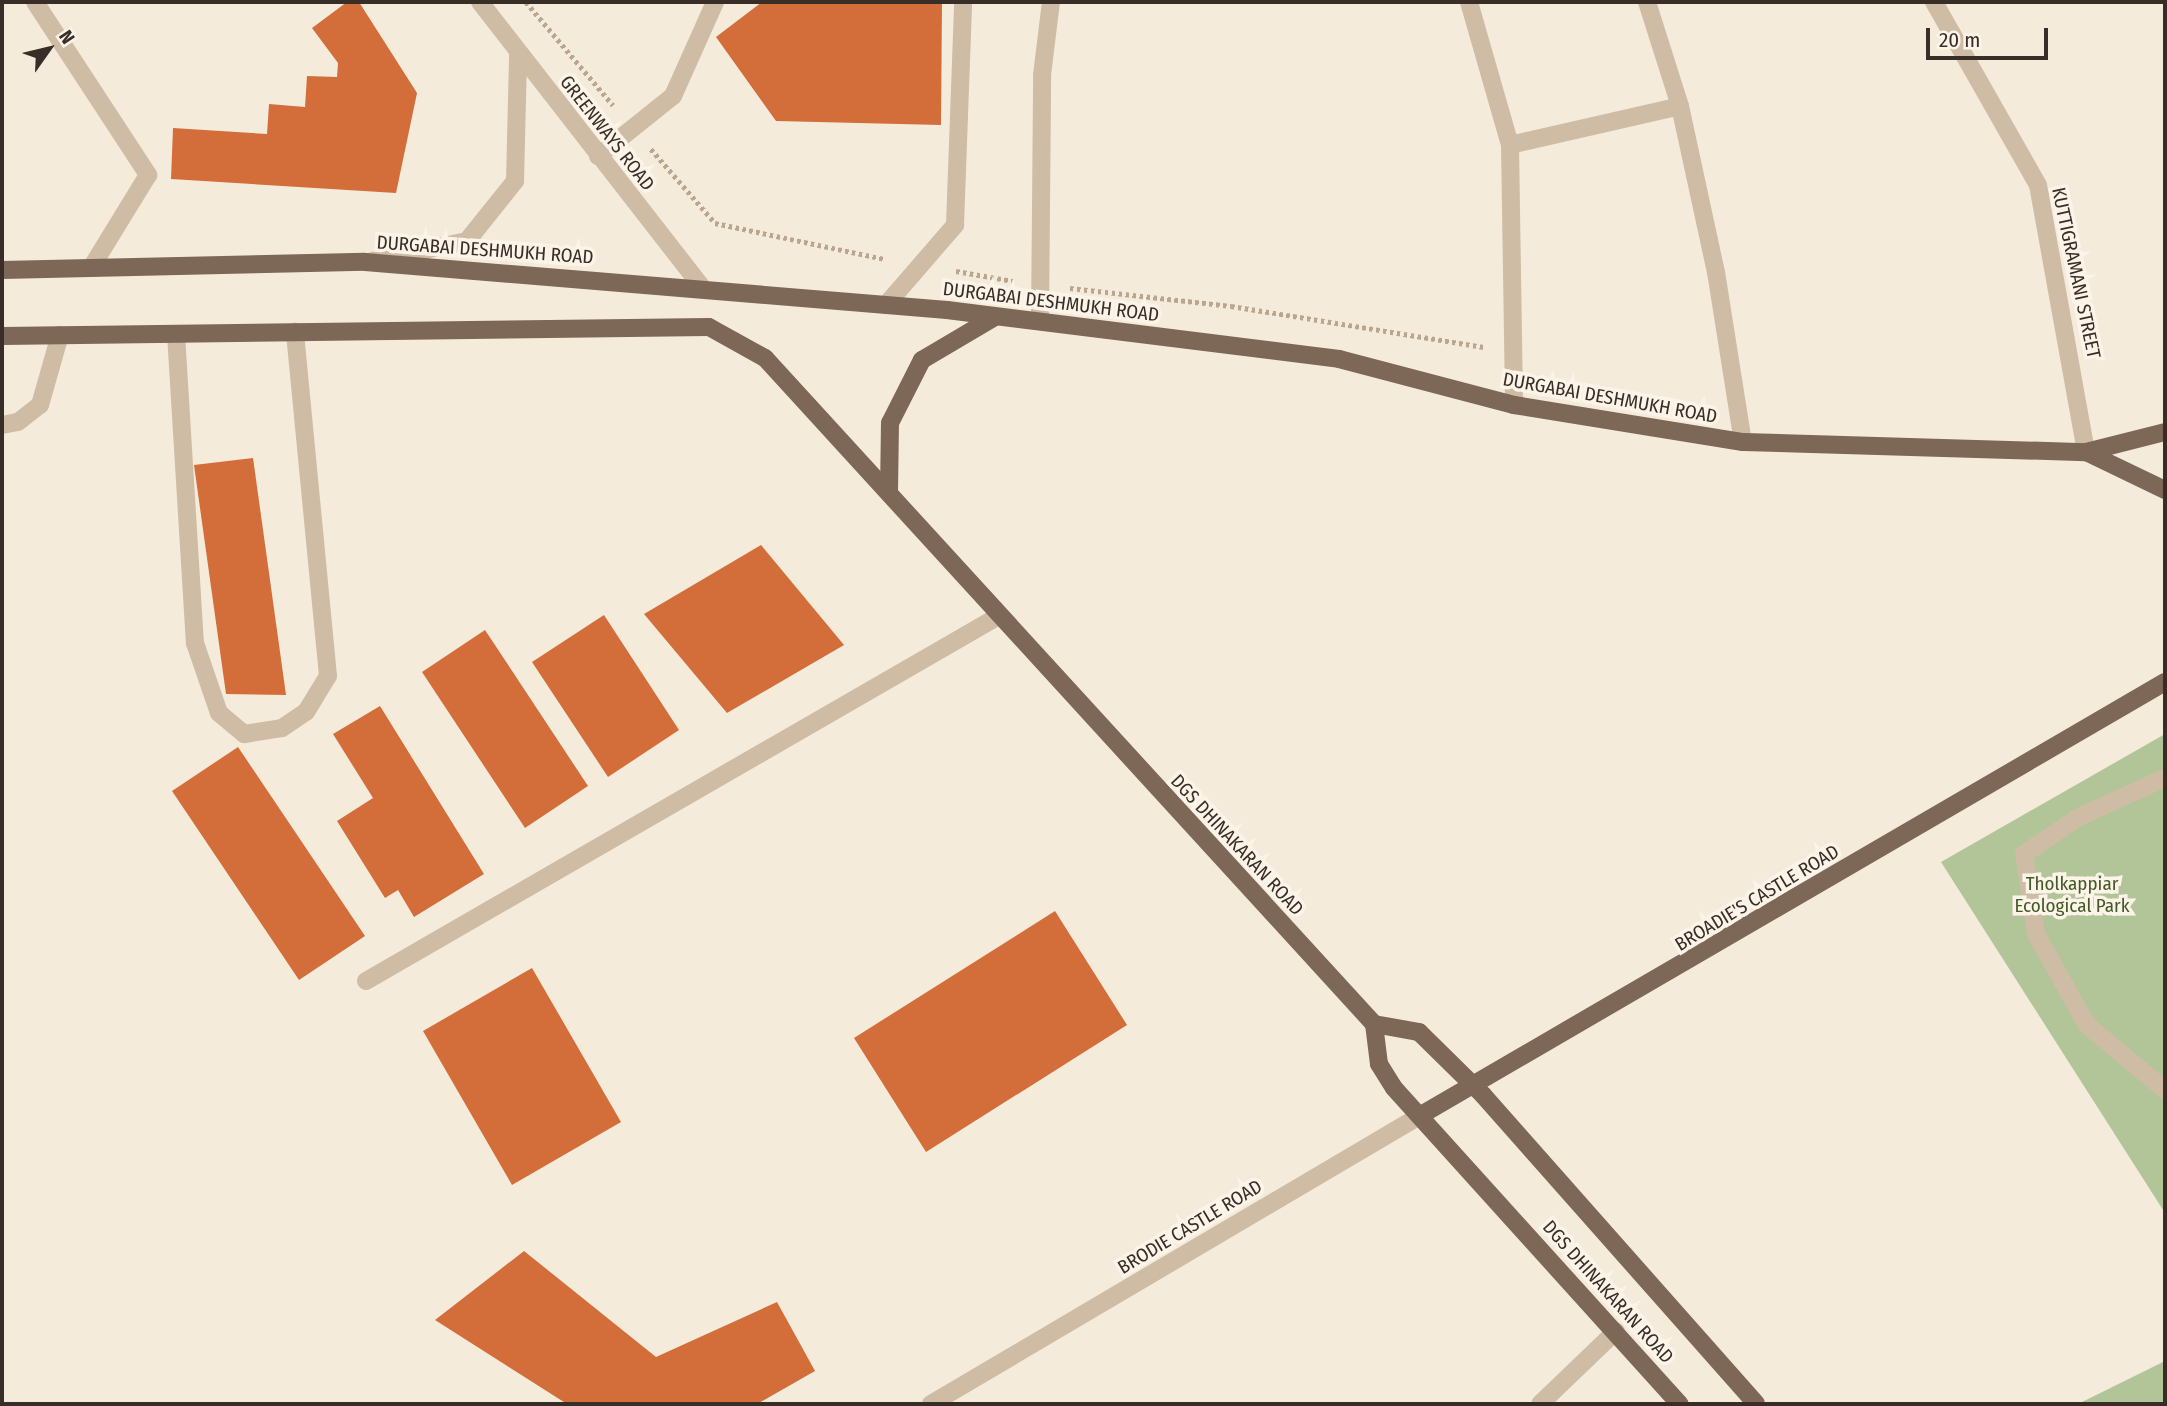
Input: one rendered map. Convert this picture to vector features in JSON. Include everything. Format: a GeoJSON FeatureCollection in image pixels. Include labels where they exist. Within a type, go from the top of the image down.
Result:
{"type":"FeatureCollection","features":[{"type":"Feature","properties":{"kind":"main road","name":"DURGABAI DESHMUKH ROAD"},"geometry":{"type":"LineString","coordinates":[[2,270],[365,262],[703,288],[1040,321],[1339,359],[1514,405],[1743,442],[2086,452]]}},
{"type":"Feature","properties":{"kind":"main road"},"geometry":{"type":"LineString","coordinates":[[889,493],[890,423],[922,360],[995,317]]}},
{"type":"Feature","properties":{"kind":"main road"},"geometry":{"type":"LineString","coordinates":[[2,335],[709,327],[765,358],[889,493]]}},
{"type":"Feature","properties":{"kind":"main road"},"geometry":{"type":"LineString","coordinates":[[2086,452],[2165,432]]}},
{"type":"Feature","properties":{"kind":"main road"},"geometry":{"type":"LineString","coordinates":[[2086,452],[2165,490]]}},
{"type":"Feature","properties":{"kind":"main road","name":"DGS DHINAKARAN ROAD"},"geometry":{"type":"LineString","coordinates":[[889,493],[997,617],[1374,1024],[1379,1064],[1421,1115],[1680,1404]]}},
{"type":"Feature","properties":{"kind":"main road","name":"BROADIE'S CASTLE ROAD"},"geometry":{"type":"LineString","coordinates":[[1471,1085],[2165,682]]}},
{"type":"Feature","properties":{"kind":"main road"},"geometry":{"type":"LineString","coordinates":[[1374,1024],[1419,1032],[1471,1085]]}},
{"type":"Feature","properties":{"kind":"main road","name":"DGS DHINAKARAN ROAD"},"geometry":{"type":"LineString","coordinates":[[1471,1085],[1756,1404]]}},
{"type":"Feature","properties":{"kind":"main road","name":"BRODIE CASTLE ROAD"},"geometry":{"type":"LineString","coordinates":[[1421,1115],[1471,1085]]}},
{"type":"Feature","properties":{"kind":"street"},"geometry":{"type":"LineString","coordinates":[[35,2],[148,175],[91,268]]}},
{"type":"Feature","properties":{"kind":"street","name":"GREENWAYS ROAD"},"geometry":{"type":"LineString","coordinates":[[480,2],[518,55],[703,288]]}},
{"type":"Feature","properties":{"kind":"street"},"geometry":{"type":"LineString","coordinates":[[598,156],[673,96],[715,2]]}},
{"type":"Feature","properties":{"kind":"street"},"geometry":{"type":"LineString","coordinates":[[886,305],[955,225],[963,2]]}},
{"type":"Feature","properties":{"kind":"street"},"geometry":{"type":"LineString","coordinates":[[1040,321],[1042,75],[1051,2]]}},
{"type":"Feature","properties":{"kind":"street"},"geometry":{"type":"LineString","coordinates":[[1469,2],[1510,145],[1514,405]]}},
{"type":"Feature","properties":{"kind":"street"},"geometry":{"type":"LineString","coordinates":[[1647,2],[1679,106],[1716,272],[1743,442]]}},
{"type":"Feature","properties":{"kind":"street","name":"KUTTIGRAMANI STREET"},"geometry":{"type":"LineString","coordinates":[[1934,2],[2038,186],[2086,452]]}},
{"type":"Feature","properties":{"kind":"street"},"geometry":{"type":"LineString","coordinates":[[365,262],[467,241],[515,181],[518,55]]}},
{"type":"Feature","properties":{"kind":"street"},"geometry":{"type":"LineString","coordinates":[[1510,145],[1679,106]]}},
{"type":"Feature","properties":{"kind":"street"},"geometry":{"type":"LineString","coordinates":[[176,334],[195,643],[219,713],[244,734],[282,728],[306,712],[328,676],[295,332]]}},
{"type":"Feature","properties":{"kind":"street"},"geometry":{"type":"LineString","coordinates":[[2,425],[18,422],[40,405],[60,335]]}},
{"type":"Feature","properties":{"kind":"street"},"geometry":{"type":"LineString","coordinates":[[366,981],[997,617]]}},
{"type":"Feature","properties":{"kind":"street"},"geometry":{"type":"LineString","coordinates":[[2165,778],[2077,818],[2024,854],[2036,934],[2087,1025],[2165,1090]]}},
{"type":"Feature","properties":{"kind":"street","name":"BRODIE CASTLE ROAD"},"geometry":{"type":"LineString","coordinates":[[931,1404],[1421,1115]]}},
{"type":"Feature","properties":{"kind":"street"},"geometry":{"type":"LineString","coordinates":[[1540,1404],[1616,1331]]}},
{"type":"Feature","properties":{"kind":"path"},"geometry":{"type":"LineString","coordinates":[[526,2],[621,114]]}},
{"type":"Feature","properties":{"kind":"path"},"geometry":{"type":"LineString","coordinates":[[647,144],[715,223],[892,261]]}},
{"type":"Feature","properties":{"kind":"path"},"geometry":{"type":"LineString","coordinates":[[946,270],[1039,285],[1231,306],[1514,352]]}},
{"type":"Feature","properties":{"kind":"green space","name":"Tholkappiar Ecological Park"},"geometry":{"type":"Polygon","coordinates":[[[2165,734],[2165,1213],[1941,862],[2165,734]]]}},
{"type":"Feature","properties":{"kind":"green space"},"geometry":{"type":"Polygon","coordinates":[[[2165,1361],[2165,1404],[2078,1404],[2165,1361]]]}},
{"type":"Feature","properties":{"kind":"building"},"geometry":{"type":"Polygon","coordinates":[[[347,2],[359,2],[417,93],[396,193],[171,179],[173,128],[267,134],[269,104],[305,107],[307,76],[337,77],[338,63],[312,28],[347,2]]]}},
{"type":"Feature","properties":{"kind":"building"},"geometry":{"type":"Polygon","coordinates":[[[762,2],[942,2],[941,125],[776,121],[716,37],[762,2]]]}},
{"type":"Feature","properties":{"kind":"building"},"geometry":{"type":"Polygon","coordinates":[[[253,458],[286,695],[226,694],[194,465],[253,458]]]}},
{"type":"Feature","properties":{"kind":"building"},"geometry":{"type":"Polygon","coordinates":[[[761,545],[844,645],[727,713],[644,614],[761,545]]]}},
{"type":"Feature","properties":{"kind":"building"},"geometry":{"type":"Polygon","coordinates":[[[604,615],[679,730],[608,777],[532,662],[604,615]]]}},
{"type":"Feature","properties":{"kind":"building"},"geometry":{"type":"Polygon","coordinates":[[[485,630],[588,786],[525,828],[422,672],[485,630]]]}},
{"type":"Feature","properties":{"kind":"building"},"geometry":{"type":"Polygon","coordinates":[[[380,706],[484,874],[414,917],[398,890],[385,898],[337,821],[373,798],[333,734],[380,706]]]}},
{"type":"Feature","properties":{"kind":"building"},"geometry":{"type":"Polygon","coordinates":[[[238,747],[365,936],[299,980],[172,791],[238,747]]]}},
{"type":"Feature","properties":{"kind":"building"},"geometry":{"type":"Polygon","coordinates":[[[1055,911],[1127,1025],[926,1152],[854,1038],[1055,911]]]}},
{"type":"Feature","properties":{"kind":"building"},"geometry":{"type":"Polygon","coordinates":[[[532,968],[621,1122],[512,1185],[423,1031],[532,968]]]}},
{"type":"Feature","properties":{"kind":"building"},"geometry":{"type":"Polygon","coordinates":[[[524,1251],[656,1357],[777,1302],[815,1371],[757,1404],[567,1404],[435,1320],[524,1251]]]}}]}
